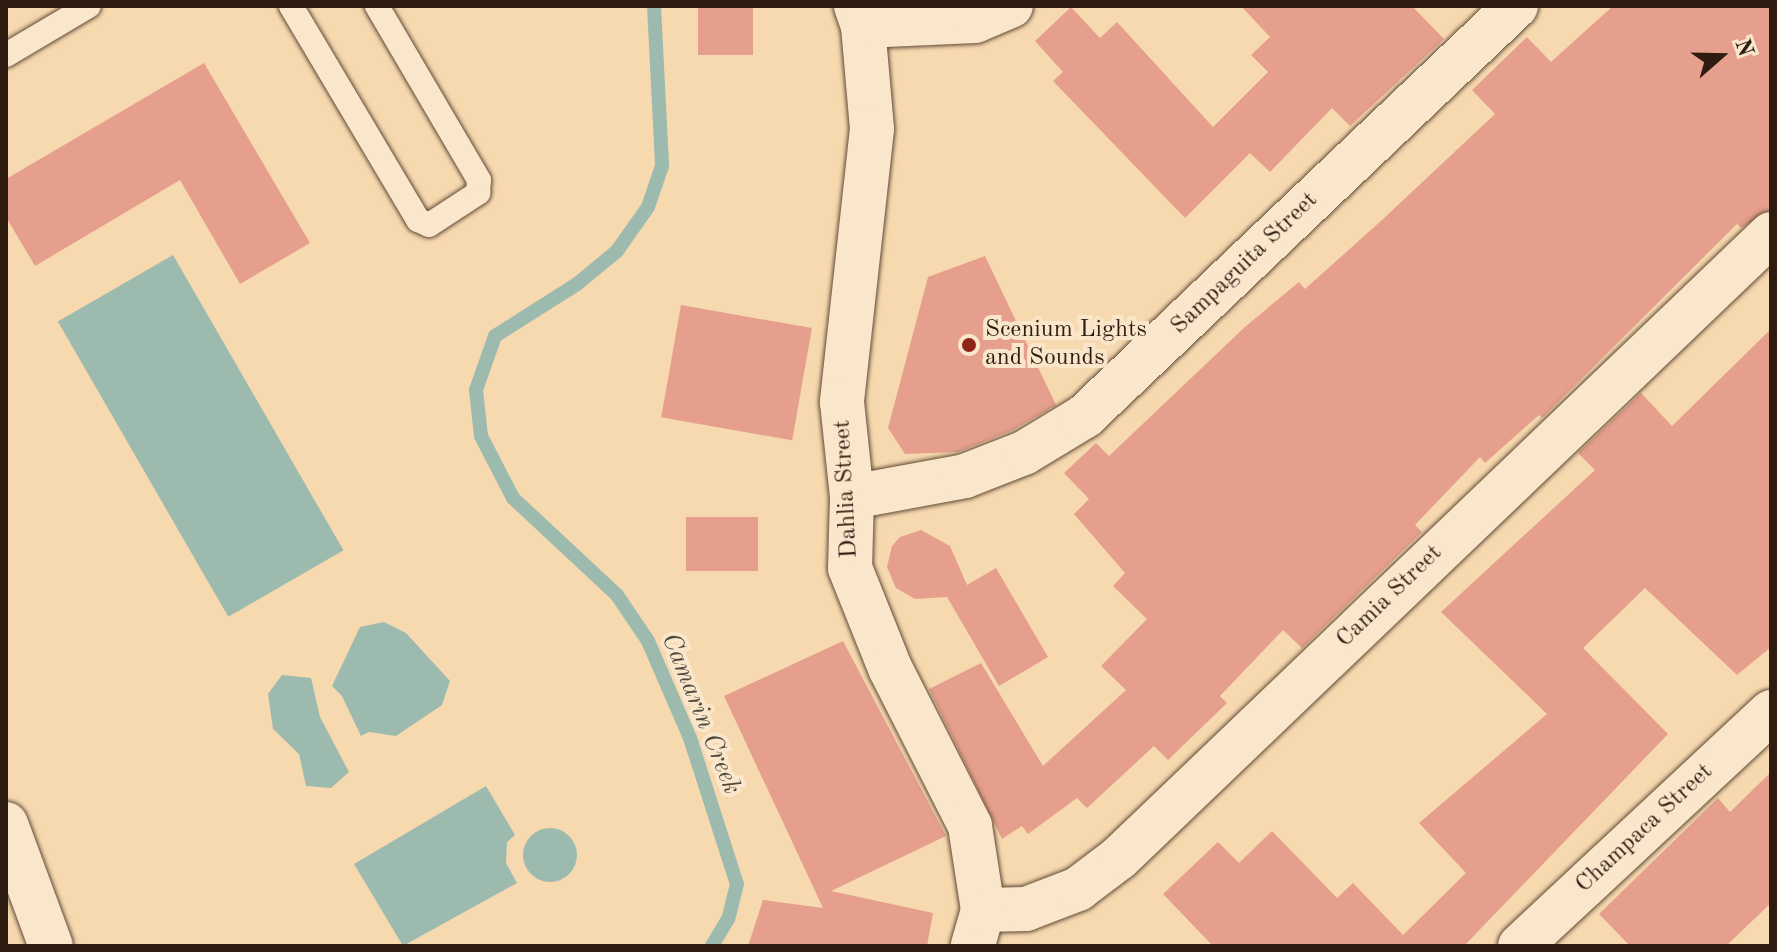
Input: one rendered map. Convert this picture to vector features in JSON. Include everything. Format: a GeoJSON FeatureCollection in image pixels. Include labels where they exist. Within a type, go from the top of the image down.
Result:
{"type":"FeatureCollection","features":[{"type":"Feature","properties":{"kind":"street"},"geometry":{"type":"LineString","coordinates":[[860,16],[975,21],[1011,6]]}},
{"type":"Feature","properties":{"kind":"street","name":"Sampaguita Street"},"geometry":{"type":"LineString","coordinates":[[852,497],[965,476],[1024,453],[1085,416],[1516,6]]}},
{"type":"Feature","properties":{"kind":"street","name":"Dahlia Street"},"geometry":{"type":"LineString","coordinates":[[860,16],[872,129],[842,402],[852,497],[850,568],[890,668],[970,826],[978,928]]}},
{"type":"Feature","properties":{"kind":"street","name":"Camia Street"},"geometry":{"type":"LineString","coordinates":[[978,928],[1078,889],[1119,858],[1771,234]]}},
{"type":"Feature","properties":{"kind":"street","name":"Champaca Street"},"geometry":{"type":"LineString","coordinates":[[1520,946],[1771,712]]}},
{"type":"Feature","properties":{"kind":"street"},"geometry":{"type":"LineString","coordinates":[[6,824],[51,946]]}},
{"type":"Feature","properties":{"kind":"lane"},"geometry":{"type":"LineString","coordinates":[[6,55],[89,6]]}},
{"type":"Feature","properties":{"kind":"lane"},"geometry":{"type":"LineString","coordinates":[[291,6],[418,220],[429,225],[478,193],[479,180],[377,6]]}},
{"type":"Feature","properties":{"kind":"shaded area"},"geometry":{"type":"Polygon","coordinates":[[[173,255],[344,550],[228,617],[58,322],[173,255]]]}},
{"type":"Feature","properties":{"kind":"shaded area"},"geometry":{"type":"Polygon","coordinates":[[[384,622],[406,633],[450,681],[442,705],[396,736],[369,732],[361,736],[342,696],[332,686],[360,627],[384,622]]]}},
{"type":"Feature","properties":{"kind":"shaded area"},"geometry":{"type":"Polygon","coordinates":[[[282,675],[311,678],[320,717],[349,772],[331,788],[306,786],[299,754],[273,729],[268,694],[282,675]]]}},
{"type":"Feature","properties":{"kind":"shaded area"},"geometry":{"type":"Polygon","coordinates":[[[486,786],[515,835],[507,842],[506,863],[517,883],[403,946],[354,864],[486,786]]]}},
{"type":"Feature","properties":{"kind":"shaded area"},"geometry":{"type":"Polygon","coordinates":[[[550,828],[569,836],[577,855],[569,874],[550,882],[531,874],[523,855],[531,836],[550,828]]]}},
{"type":"Feature","properties":{"kind":"building"},"geometry":{"type":"Polygon","coordinates":[[[698,6],[753,6],[753,55],[698,55],[698,6]]]}},
{"type":"Feature","properties":{"kind":"building"},"geometry":{"type":"Polygon","coordinates":[[[1241,6],[1412,6],[1444,39],[1350,126],[1332,108],[1270,172],[1250,153],[1185,218],[1053,81],[1063,72],[1035,41],[1071,7],[1100,38],[1117,22],[1213,127],[1268,72],[1251,55],[1270,37],[1241,6]]]}},
{"type":"Feature","properties":{"kind":"building"},"geometry":{"type":"Polygon","coordinates":[[[1613,6],[1771,6],[1771,210],[1741,228],[1737,224],[1542,418],[1539,415],[1485,463],[1480,457],[1415,525],[1422,532],[1302,648],[1283,630],[1220,696],[1227,703],[1168,760],[1154,746],[1087,808],[1077,798],[1028,834],[1022,826],[1002,839],[929,689],[981,663],[1043,766],[1126,690],[1101,666],[1147,619],[1113,586],[1125,573],[1074,514],[1089,499],[1064,473],[1096,443],[1109,456],[1246,326],[1299,282],[1305,289],[1495,114],[1472,90],[1527,37],[1551,62],[1613,6]]]}},
{"type":"Feature","properties":{"kind":"building"},"geometry":{"type":"Polygon","coordinates":[[[204,63],[310,243],[240,284],[180,180],[35,266],[6,217],[6,179],[204,63]]]}},
{"type":"Feature","properties":{"kind":"building","name":"Scenium Lights and Sounds"},"geometry":{"type":"Polygon","coordinates":[[[985,256],[1056,405],[1013,430],[958,452],[905,454],[888,428],[928,277],[985,256]]]}},
{"type":"Feature","properties":{"kind":"building"},"geometry":{"type":"Polygon","coordinates":[[[681,305],[812,328],[792,440],[661,417],[681,305]]]}},
{"type":"Feature","properties":{"kind":"building"},"geometry":{"type":"Polygon","coordinates":[[[1771,329],[1771,647],[1737,675],[1645,588],[1583,648],[1668,734],[1464,946],[1213,946],[1163,894],[1218,842],[1239,863],[1272,831],[1337,898],[1353,883],[1403,935],[1466,873],[1419,823],[1547,714],[1441,612],[1595,470],[1578,453],[1641,393],[1672,426],[1771,329]]]}},
{"type":"Feature","properties":{"kind":"building"},"geometry":{"type":"Polygon","coordinates":[[[686,517],[758,517],[758,571],[686,571],[686,517]]]}},
{"type":"Feature","properties":{"kind":"building"},"geometry":{"type":"Polygon","coordinates":[[[921,530],[950,546],[967,585],[996,568],[1048,657],[999,686],[947,597],[915,599],[896,588],[887,567],[892,546],[900,537],[921,530]]]}},
{"type":"Feature","properties":{"kind":"building"},"geometry":{"type":"Polygon","coordinates":[[[843,641],[946,836],[831,891],[933,913],[927,946],[748,946],[763,900],[823,908],[724,696],[843,641]]]}},
{"type":"Feature","properties":{"kind":"building"},"geometry":{"type":"Polygon","coordinates":[[[1771,772],[1771,903],[1726,946],[1630,946],[1599,914],[1718,798],[1730,812],[1771,772]]]}},
{"type":"Feature","properties":{"kind":"waterway","name":"Camarin Creek"},"geometry":{"type":"LineString","coordinates":[[654,6],[662,166],[648,207],[617,251],[577,284],[495,336],[476,390],[481,436],[513,498],[617,595],[648,641],[690,738],[737,884],[728,919],[712,946]]}},
{"type":"Feature","properties":{"kind":"place","name":"Scenium Lights and Sounds"},"geometry":{"type":"Point","coordinates":[969,345]}}]}
